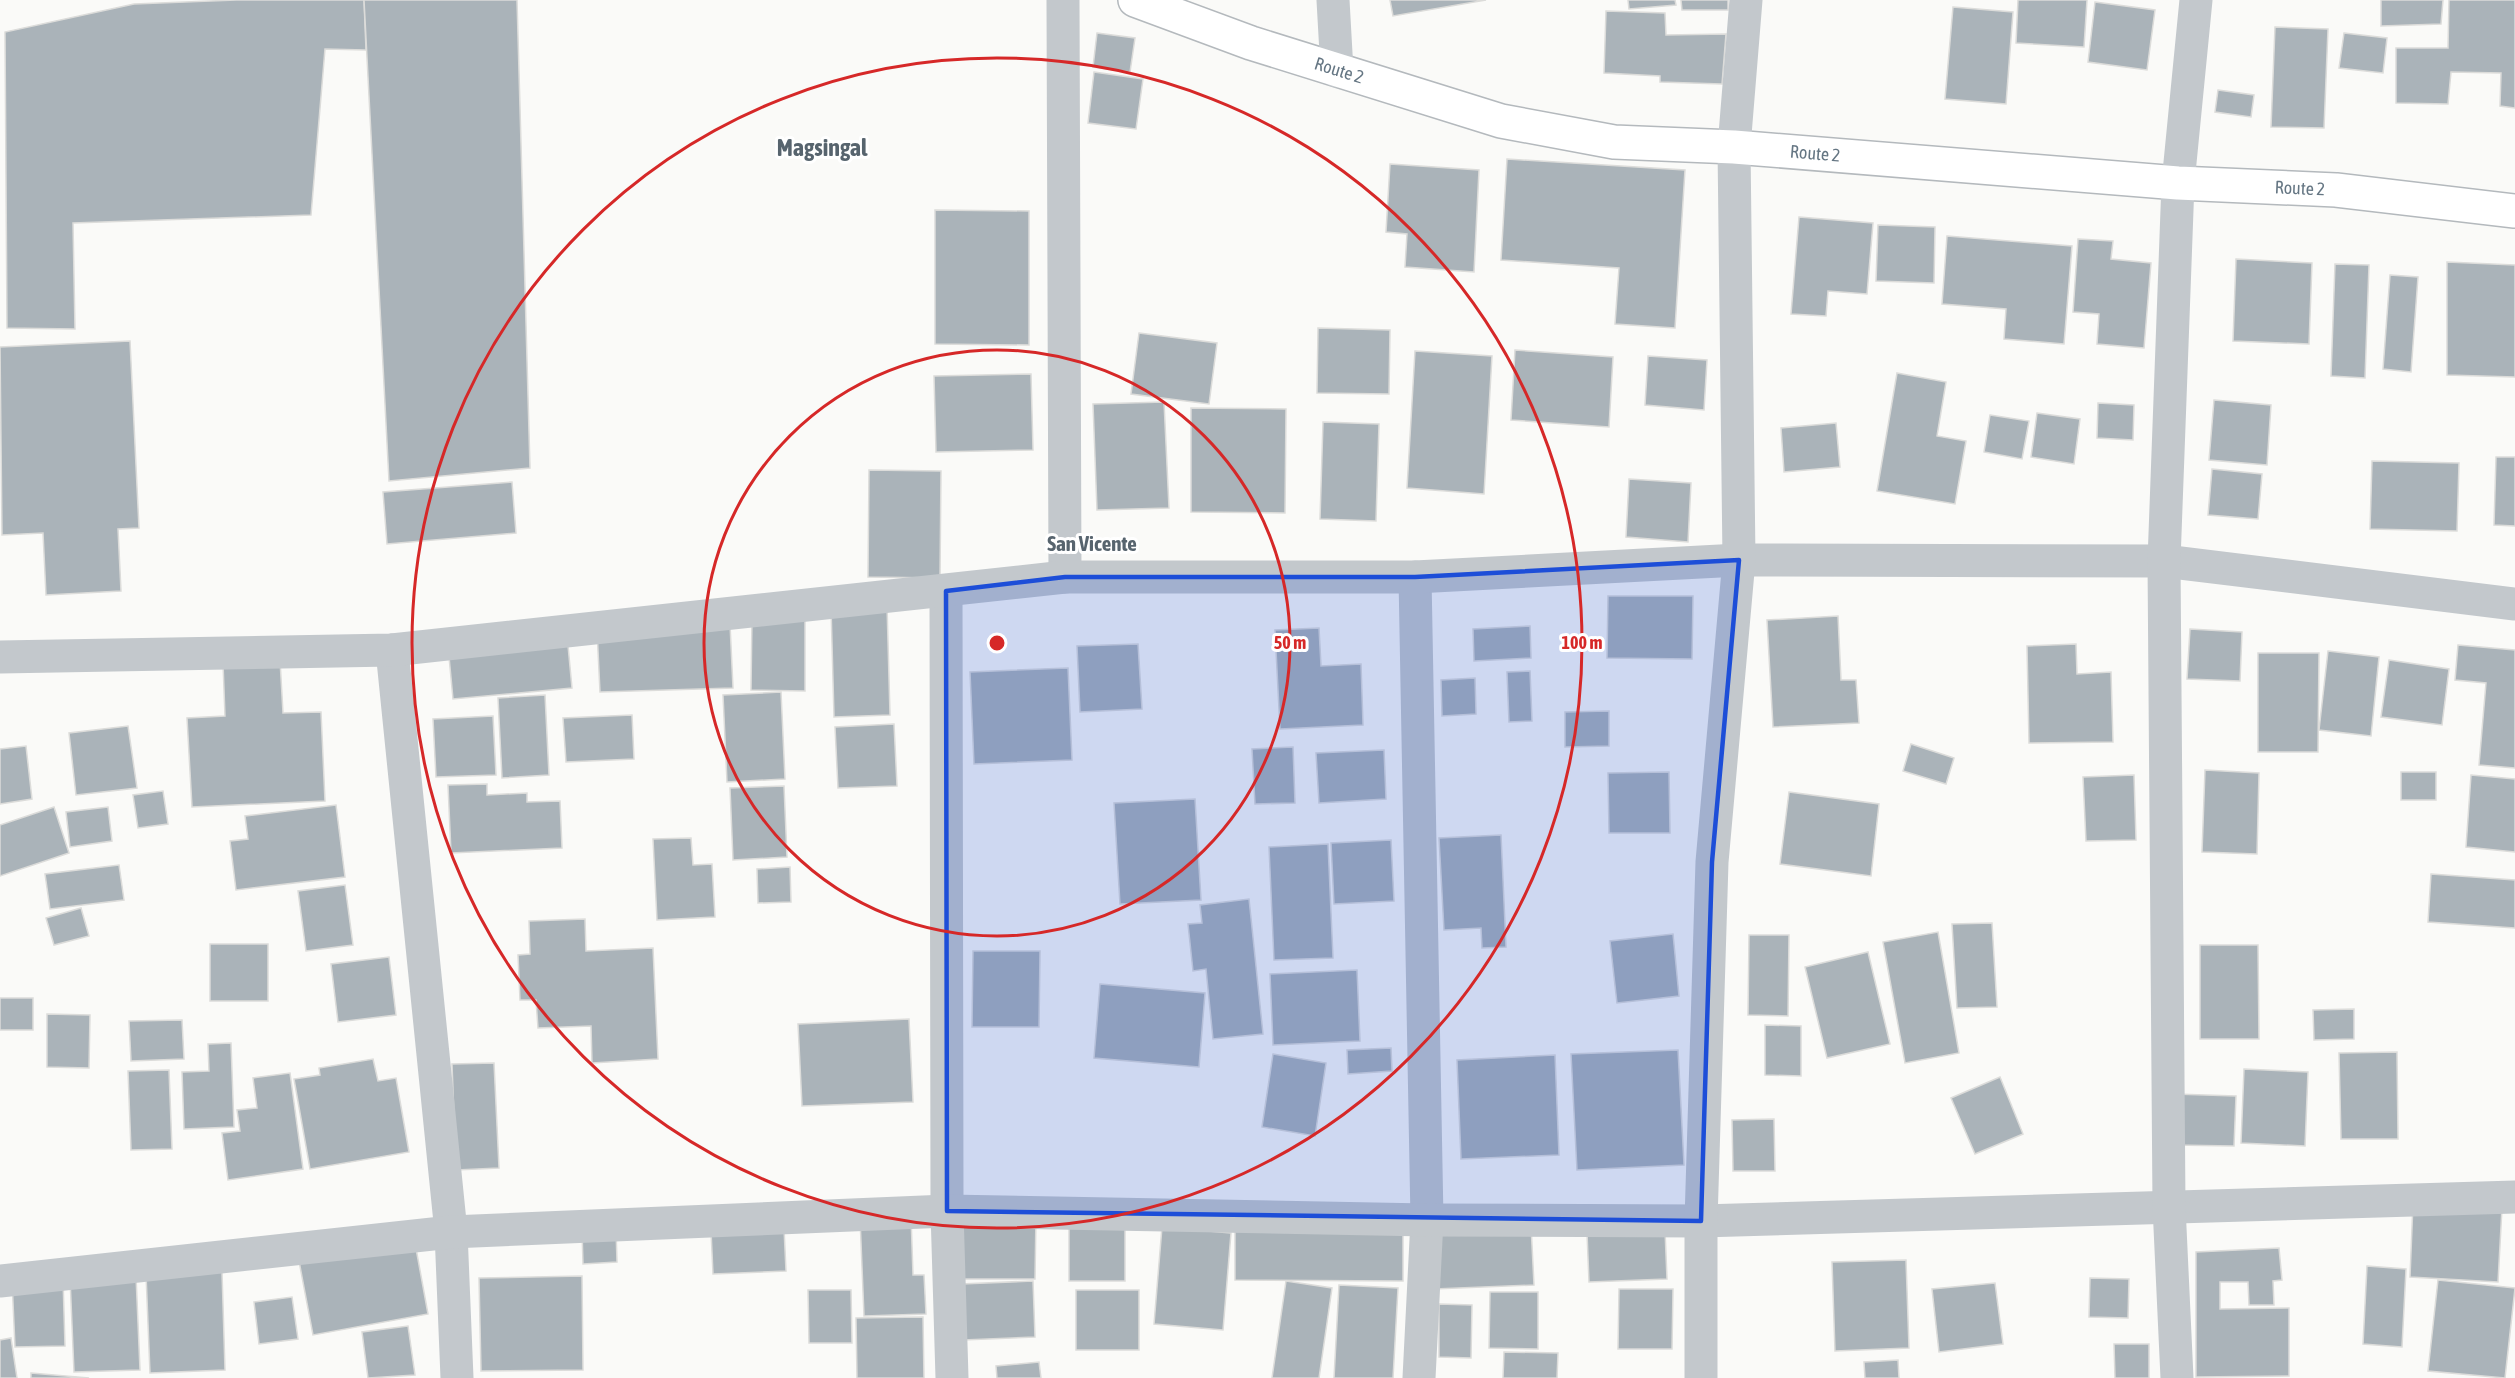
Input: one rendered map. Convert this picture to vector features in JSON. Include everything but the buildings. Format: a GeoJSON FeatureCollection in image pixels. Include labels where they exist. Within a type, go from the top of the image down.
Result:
{"type":"FeatureCollection","features":[{"type":"Feature","properties":{"kind":"highway","name":"Route 2"},"geometry":{"type":"LineString","coordinates":[[1135,0],[1336,71],[1501,121],[1614,142],[1734,147],[2178,183],[2336,190],[2515,211]]}},
{"type":"Feature","properties":{"kind":"street"},"geometry":{"type":"LineString","coordinates":[[1063,0],[1065,577]]}},
{"type":"Feature","properties":{"kind":"street"},"geometry":{"type":"LineString","coordinates":[[1334,0],[1336,71]]}},
{"type":"Feature","properties":{"kind":"street"},"geometry":{"type":"LineString","coordinates":[[1701,1378],[1701,1221],[1712,862],[1739,560],[1734,147],[1746,0]]}},
{"type":"Feature","properties":{"kind":"street"},"geometry":{"type":"LineString","coordinates":[[2177,1378],[2169,1206],[2164,561],[2178,183],[2196,0]]}},
{"type":"Feature","properties":{"kind":"street"},"geometry":{"type":"LineString","coordinates":[[0,657],[392,650],[1065,577],[1415,577],[1739,560],[2164,561],[2515,604]]}},
{"type":"Feature","properties":{"kind":"street"},"geometry":{"type":"LineString","coordinates":[[1415,577],[1427,1220],[1419,1378]]}},
{"type":"Feature","properties":{"kind":"street"},"geometry":{"type":"LineString","coordinates":[[946,591],[947,1210],[952,1378]]}},
{"type":"Feature","properties":{"kind":"street"},"geometry":{"type":"LineString","coordinates":[[392,650],[451,1232],[457,1378]]}},
{"type":"Feature","properties":{"kind":"street"},"geometry":{"type":"LineString","coordinates":[[0,1281],[451,1232],[947,1210],[1427,1220],[1701,1221],[2515,1197]]}},
{"type":"Feature","properties":{"kind":"highlighted area"},"geometry":{"type":"Polygon","coordinates":[[[1739,560],[1712,862],[1701,1221],[947,1211],[946,591],[1065,577],[1415,577],[1739,560]]]}},
{"type":"Feature","properties":{"kind":"district","name":"Magsingal"},"geometry":{"type":"Point","coordinates":[822,148]}},
{"type":"Feature","properties":{"kind":"district","name":"San Vicente"},"geometry":{"type":"Point","coordinates":[1092,544]}}]}
